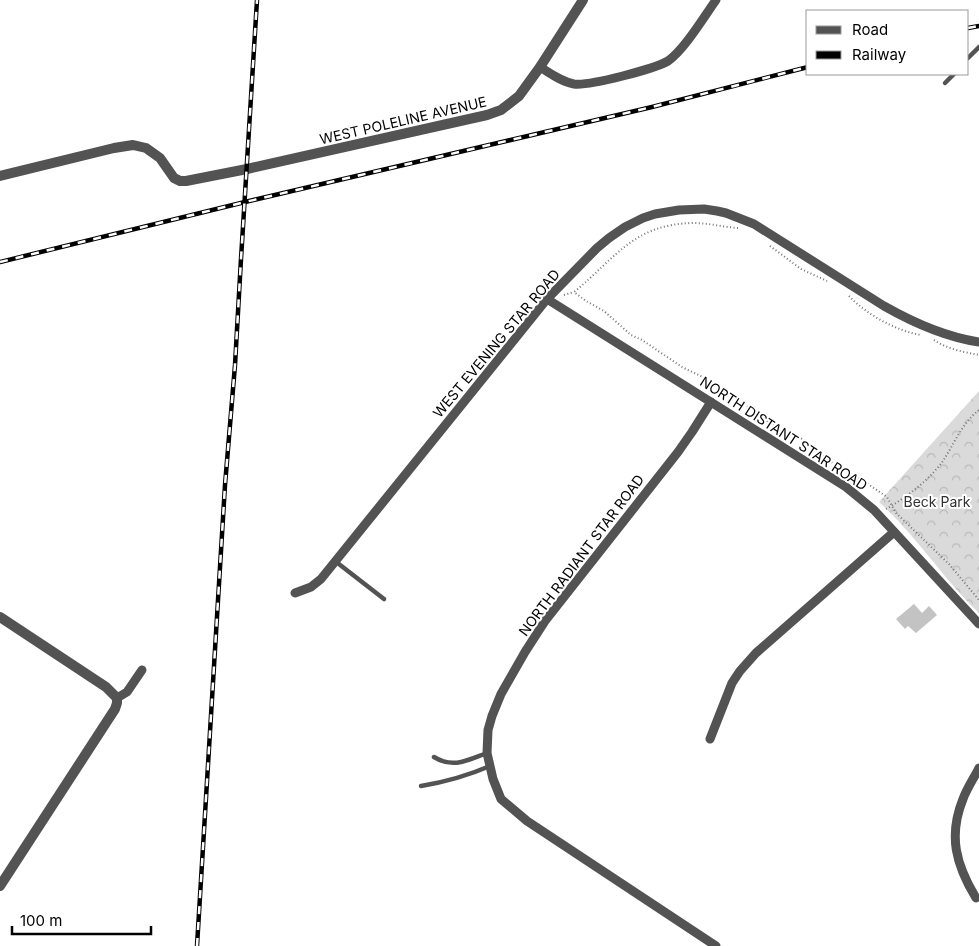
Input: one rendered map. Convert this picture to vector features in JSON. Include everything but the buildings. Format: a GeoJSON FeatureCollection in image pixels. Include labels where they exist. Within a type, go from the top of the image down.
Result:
{"type":"FeatureCollection","features":[{"type":"Feature","properties":{"kind":"street","name":"WEST POLELINE AVENUE"},"geometry":{"type":"LineString","coordinates":[[0,176],[133,145],[146,148],[156,154],[163,161],[171,175],[180,181],[186,181],[488,115],[501,110],[525,89],[583,0]]}},
{"type":"Feature","properties":{"kind":"street"},"geometry":{"type":"LineString","coordinates":[[540,67],[558,78],[573,84],[582,84],[621,76],[658,65],[668,61],[677,53],[716,0]]}},
{"type":"Feature","properties":{"kind":"street","name":"WEST EVENING STAR ROAD"},"geometry":{"type":"LineString","coordinates":[[295,593],[311,587],[321,579],[547,299],[597,248],[625,227],[643,218],[669,211],[691,209],[726,213],[754,224],[904,317],[946,335],[979,342]]}},
{"type":"Feature","properties":{"kind":"street","name":"NORTH DISTANT STAR ROAD"},"geometry":{"type":"LineString","coordinates":[[547,299],[846,487],[877,513],[979,624]]}},
{"type":"Feature","properties":{"kind":"street","name":"NORTH RADIANT STAR ROAD"},"geometry":{"type":"LineString","coordinates":[[711,402],[678,452],[545,620],[501,694],[488,730],[487,753],[493,779],[501,799],[527,821],[716,946]]}},
{"type":"Feature","properties":{"kind":"street"},"geometry":{"type":"LineString","coordinates":[[710,739],[732,683],[740,671],[768,642],[894,532]]}},
{"type":"Feature","properties":{"kind":"street"},"geometry":{"type":"LineString","coordinates":[[0,617],[106,687],[117,698]]}},
{"type":"Feature","properties":{"kind":"street"},"geometry":{"type":"LineString","coordinates":[[117,698],[127,692],[142,670]]}},
{"type":"Feature","properties":{"kind":"street"},"geometry":{"type":"LineString","coordinates":[[0,886],[116,709],[117,698]]}},
{"type":"Feature","properties":{"kind":"street"},"geometry":{"type":"LineString","coordinates":[[976,898],[966,881],[959,862],[955,845],[955,829],[964,797],[979,768]]}},
{"type":"Feature","properties":{"kind":"lane"},"geometry":{"type":"LineString","coordinates":[[969,57],[979,47]]}},
{"type":"Feature","properties":{"kind":"lane"},"geometry":{"type":"LineString","coordinates":[[945,83],[953,75]]}},
{"type":"Feature","properties":{"kind":"lane"},"geometry":{"type":"LineString","coordinates":[[335,561],[384,599]]}},
{"type":"Feature","properties":{"kind":"lane"},"geometry":{"type":"LineString","coordinates":[[434,757],[442,762],[451,764],[487,753]]}},
{"type":"Feature","properties":{"kind":"lane"},"geometry":{"type":"LineString","coordinates":[[421,786],[444,782],[490,766]]}},
{"type":"Feature","properties":{"kind":"path"},"geometry":{"type":"LineString","coordinates":[[743,228],[694,223],[671,224],[652,230],[634,239],[617,252],[574,292],[586,302],[604,311],[630,335],[642,340],[682,367],[719,385],[765,420],[806,441],[836,465],[887,497],[896,513],[949,564],[979,600]]}},
{"type":"Feature","properties":{"kind":"path"},"geometry":{"type":"LineString","coordinates":[[766,243],[801,269],[829,282]]}},
{"type":"Feature","properties":{"kind":"path"},"geometry":{"type":"LineString","coordinates":[[846,292],[869,312],[884,321],[914,334],[926,335]]}},
{"type":"Feature","properties":{"kind":"path"},"geometry":{"type":"LineString","coordinates":[[933,340],[954,349],[979,355]]}},
{"type":"Feature","properties":{"kind":"path"},"geometry":{"type":"LineString","coordinates":[[877,513],[892,505],[928,478],[942,462],[963,426],[979,410]]}},
{"type":"Feature","properties":{"kind":"green space","name":"Beck Park"},"geometry":{"type":"Polygon","coordinates":[[[979,391],[979,613],[953,586],[905,528],[879,502],[979,391]]]}},
{"type":"Feature","properties":{"kind":"railway"},"geometry":{"type":"LineString","coordinates":[[197,946],[257,0]]}},
{"type":"Feature","properties":{"kind":"railway"},"geometry":{"type":"LineString","coordinates":[[969,28],[979,26]]}},
{"type":"Feature","properties":{"kind":"railway"},"geometry":{"type":"LineString","coordinates":[[0,262],[245,202],[652,107],[806,68]]}}]}
